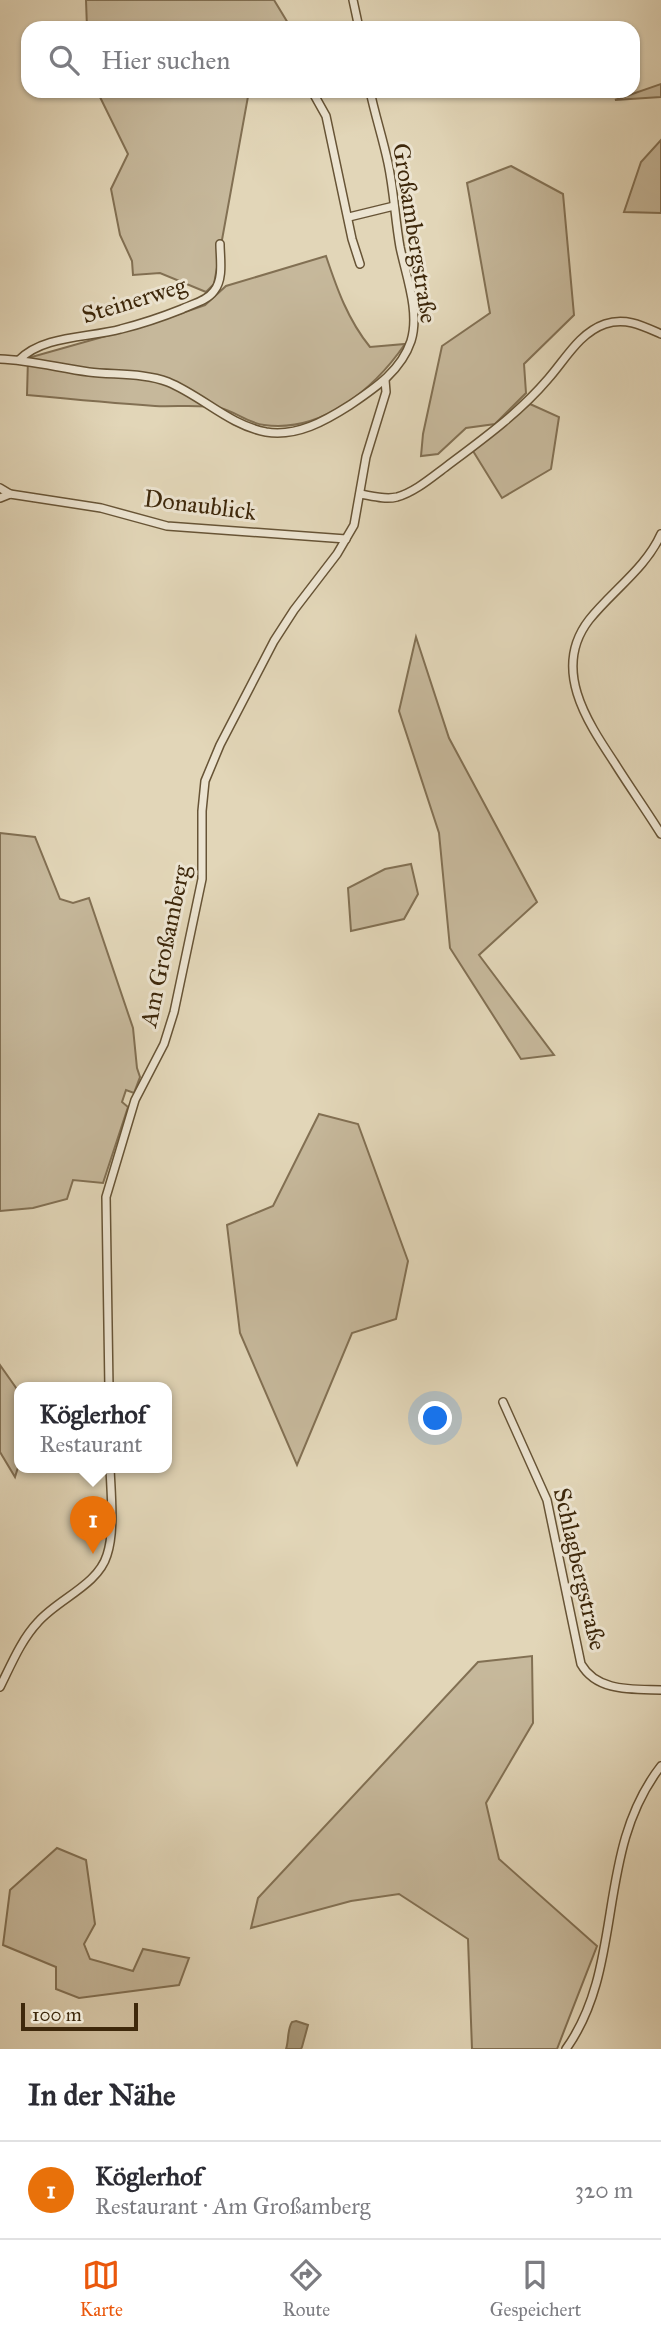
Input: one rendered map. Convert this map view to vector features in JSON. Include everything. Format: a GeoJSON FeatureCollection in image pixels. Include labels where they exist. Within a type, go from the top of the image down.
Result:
{"type":"FeatureCollection","features":[{"type":"Feature","properties":{"kind":"street"},"geometry":{"type":"LineString","coordinates":[[353,0],[358,21]]}},
{"type":"Feature","properties":{"kind":"street"},"geometry":{"type":"LineString","coordinates":[[317,98],[326,116],[352,239],[360,264]]}},
{"type":"Feature","properties":{"kind":"street","name":"Großambergstraße"},"geometry":{"type":"LineString","coordinates":[[0,359],[165,381],[193,394],[231,419],[268,432],[284,433],[314,425],[353,403],[385,380],[400,363],[412,334],[411,300],[388,162],[372,98]]}},
{"type":"Feature","properties":{"kind":"street"},"geometry":{"type":"LineString","coordinates":[[349,217],[394,206]]}},
{"type":"Feature","properties":{"kind":"street","name":"Steinerweg"},"geometry":{"type":"LineString","coordinates":[[19,360],[43,346],[119,330],[205,299],[214,291],[219,280],[220,244]]}},
{"type":"Feature","properties":{"kind":"street"},"geometry":{"type":"LineString","coordinates":[[360,494],[389,498],[401,496],[439,472],[526,403],[591,331],[622,321],[636,323],[661,334]]}},
{"type":"Feature","properties":{"kind":"street","name":"Am Großamberg"},"geometry":{"type":"LineString","coordinates":[[109,1382],[106,1197],[135,1101],[164,1044],[174,1012],[202,879],[205,781],[220,745],[274,641],[354,525],[366,457],[386,392],[385,380]]}},
{"type":"Feature","properties":{"kind":"street"},"geometry":{"type":"LineString","coordinates":[[0,488],[9,494]]}},
{"type":"Feature","properties":{"kind":"street"},"geometry":{"type":"LineString","coordinates":[[0,498],[9,494]]}},
{"type":"Feature","properties":{"kind":"street","name":"Donaublick"},"geometry":{"type":"LineString","coordinates":[[9,494],[102,508],[167,526],[346,539]]}},
{"type":"Feature","properties":{"kind":"street"},"geometry":{"type":"LineString","coordinates":[[661,534],[646,558],[585,626],[575,647],[572,674],[576,694],[589,723],[661,834]]}},
{"type":"Feature","properties":{"kind":"street","name":"Schlagbergstraße"},"geometry":{"type":"LineString","coordinates":[[503,1402],[547,1500],[576,1644],[584,1669],[592,1678],[609,1686],[661,1690]]}},
{"type":"Feature","properties":{"kind":"street"},"geometry":{"type":"LineString","coordinates":[[0,1687],[40,1618],[86,1582],[100,1568],[107,1555],[110,1473]]}},
{"type":"Feature","properties":{"kind":"street"},"geometry":{"type":"LineString","coordinates":[[566,2049],[582,2025],[594,1993],[617,1868],[628,1826],[640,1798],[661,1766]]}},
{"type":"Feature","properties":{"kind":"shaded area"},"geometry":{"type":"Polygon","coordinates":[[[86,0],[274,0],[287,21],[87,21],[86,0]]]}},
{"type":"Feature","properties":{"kind":"shaded area"},"geometry":{"type":"Polygon","coordinates":[[[661,84],[661,97],[615,100],[640,98],[640,91],[661,84]]]}},
{"type":"Feature","properties":{"kind":"shaded area"},"geometry":{"type":"Polygon","coordinates":[[[100,98],[248,98],[214,284],[206,292],[160,273],[133,275],[132,261],[120,235],[111,189],[128,154],[100,98]]]}},
{"type":"Feature","properties":{"kind":"shaded area"},"geometry":{"type":"Polygon","coordinates":[[[661,140],[661,213],[624,212],[641,162],[661,140]]]}},
{"type":"Feature","properties":{"kind":"shaded area"},"geometry":{"type":"Polygon","coordinates":[[[511,166],[563,194],[574,315],[524,364],[526,393],[495,424],[466,428],[438,454],[421,456],[423,434],[442,346],[490,313],[467,183],[511,166]]]}},
{"type":"Feature","properties":{"kind":"shaded area"},"geometry":{"type":"Polygon","coordinates":[[[326,256],[349,315],[370,347],[405,344],[362,392],[326,415],[285,426],[264,425],[212,407],[155,406],[27,395],[28,358],[159,321],[205,305],[226,286],[326,256]]]}},
{"type":"Feature","properties":{"kind":"shaded area"},"geometry":{"type":"Polygon","coordinates":[[[530,404],[559,417],[551,469],[502,498],[473,451],[530,404]]]}},
{"type":"Feature","properties":{"kind":"shaded area"},"geometry":{"type":"Polygon","coordinates":[[[416,637],[449,738],[537,902],[479,955],[554,1055],[521,1059],[450,948],[439,833],[399,711],[416,637]]]}},
{"type":"Feature","properties":{"kind":"shaded area"},"geometry":{"type":"Polygon","coordinates":[[[0,833],[35,837],[60,899],[73,903],[89,898],[133,1028],[140,1077],[134,1093],[126,1090],[122,1102],[128,1107],[103,1183],[73,1180],[67,1199],[33,1208],[0,1211],[0,833]]]}},
{"type":"Feature","properties":{"kind":"shaded area"},"geometry":{"type":"Polygon","coordinates":[[[411,864],[418,894],[404,919],[351,931],[348,888],[385,869],[411,864]]]}},
{"type":"Feature","properties":{"kind":"shaded area"},"geometry":{"type":"Polygon","coordinates":[[[319,1114],[358,1124],[408,1261],[396,1319],[352,1333],[297,1465],[240,1333],[227,1225],[273,1206],[319,1114]]]}},
{"type":"Feature","properties":{"kind":"shaded area"},"geometry":{"type":"Polygon","coordinates":[[[0,1365],[14,1385],[15,1477],[0,1452],[0,1365]]]}},
{"type":"Feature","properties":{"kind":"shaded area"},"geometry":{"type":"Polygon","coordinates":[[[532,1656],[533,1723],[486,1803],[499,1859],[597,1946],[557,2049],[472,2049],[468,1939],[399,1894],[351,1901],[251,1928],[258,1898],[478,1662],[532,1656]]]}},
{"type":"Feature","properties":{"kind":"shaded area"},"geometry":{"type":"Polygon","coordinates":[[[57,1848],[86,1860],[95,1924],[84,1944],[90,1959],[133,1971],[143,1949],[189,1958],[179,1985],[79,1998],[56,1989],[56,1967],[3,1945],[10,1890],[57,1848]]]}},
{"type":"Feature","properties":{"kind":"shaded area"},"geometry":{"type":"Polygon","coordinates":[[[296,2021],[308,2025],[302,2047],[286,2049],[290,2025],[296,2021]]]}},
{"type":"Feature","properties":{"kind":"place","name":"Köglerhof"},"geometry":{"type":"Point","coordinates":[93,1554]}}]}
